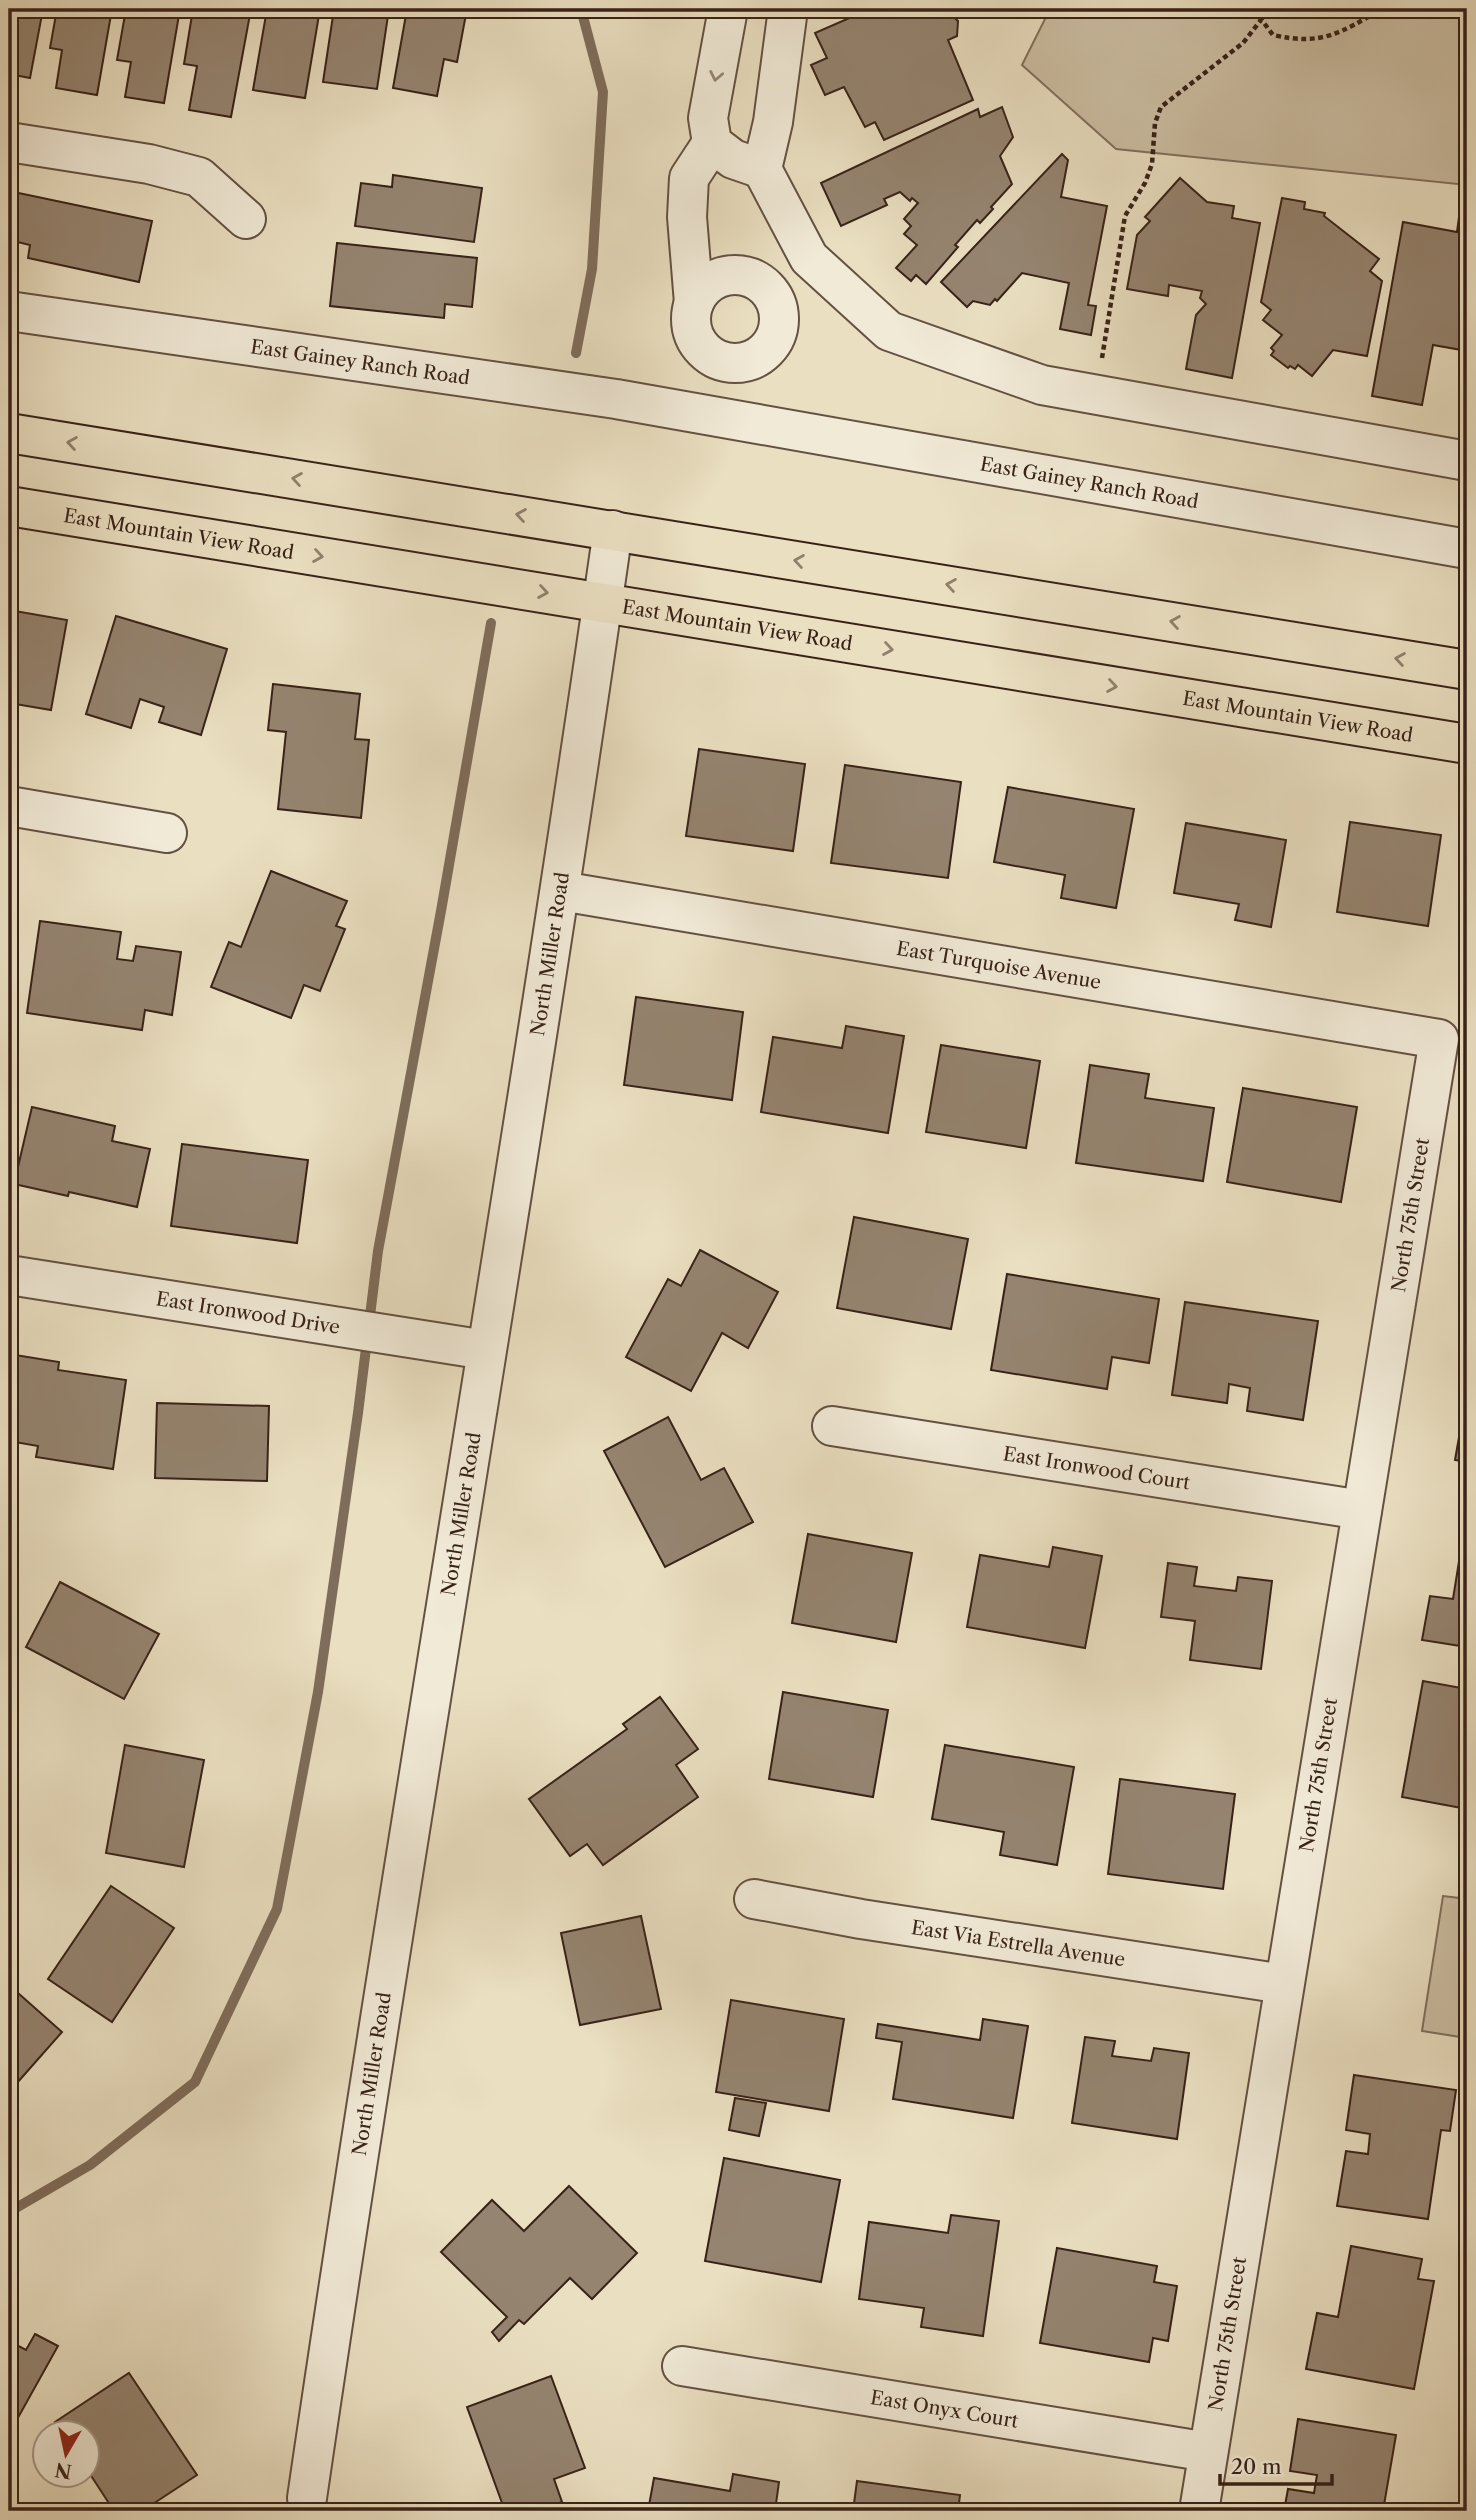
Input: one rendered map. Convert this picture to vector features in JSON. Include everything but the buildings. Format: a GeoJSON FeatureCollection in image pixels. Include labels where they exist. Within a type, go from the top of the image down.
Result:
{"type":"FeatureCollection","features":[{"type":"Feature","properties":{"kind":"main road"},"geometry":{"type":"LineString","coordinates":[[9,433],[1467,670]]}},
{"type":"Feature","properties":{"kind":"main road","name":"East Mountain View Road"},"geometry":{"type":"LineString","coordinates":[[9,506],[1467,744]]}},
{"type":"Feature","properties":{"kind":"street"},"geometry":{"type":"LineString","coordinates":[[694,303],[687,217],[689,178],[712,143],[708,118],[728,9]]}},
{"type":"Feature","properties":{"kind":"street"},"geometry":{"type":"LineString","coordinates":[[788,9],[773,122],[762,169],[809,258],[889,331],[1042,385],[1467,461]]}},
{"type":"Feature","properties":{"kind":"street"},"geometry":{"type":"LineString","coordinates":[[9,142],[149,164],[199,177],[246,219]]}},
{"type":"Feature","properties":{"kind":"street"},"geometry":{"type":"LineString","coordinates":[[712,143],[733,159],[762,169]]}},
{"type":"Feature","properties":{"kind":"street"},"geometry":{"type":"LineString","coordinates":[[767,288],[809,258]]}},
{"type":"Feature","properties":{"kind":"street"},"geometry":{"type":"LineString","coordinates":[[726,275],[741,275],[767,288],[775,300],[779,314],[778,329],[764,354],[737,364],[722,362],[709,356],[692,332],[690,317],[701,290],[726,275]]}},
{"type":"Feature","properties":{"kind":"street","name":"East Gainey Ranch Road"},"geometry":{"type":"LineString","coordinates":[[9,312],[496,380],[1467,549]]}},
{"type":"Feature","properties":{"kind":"street"},"geometry":{"type":"LineString","coordinates":[[713,416],[722,362]]}},
{"type":"Feature","properties":{"kind":"street","name":"North Miller Road"},"geometry":{"type":"LineString","coordinates":[[307,2498],[341,2261],[561,891],[613,530]]}},
{"type":"Feature","properties":{"kind":"street"},"geometry":{"type":"LineString","coordinates":[[9,806],[167,833]]}},
{"type":"Feature","properties":{"kind":"street","name":"East Turquoise Avenue"},"geometry":{"type":"LineString","coordinates":[[561,891],[1439,1039]]}},
{"type":"Feature","properties":{"kind":"street","name":"North 75th Street"},"geometry":{"type":"LineString","coordinates":[[1199,2511],[1439,1039]]}},
{"type":"Feature","properties":{"kind":"street","name":"East Ironwood Drive"},"geometry":{"type":"LineString","coordinates":[[9,1275],[486,1350]]}},
{"type":"Feature","properties":{"kind":"street","name":"East Ironwood Court"},"geometry":{"type":"LineString","coordinates":[[832,1426],[1362,1510]]}},
{"type":"Feature","properties":{"kind":"street","name":"East Via Estrella Avenue"},"geometry":{"type":"LineString","coordinates":[[754,1899],[861,1919],[1284,1984]]}},
{"type":"Feature","properties":{"kind":"street","name":"East Onyx Court"},"geometry":{"type":"LineString","coordinates":[[682,2366],[1208,2452]]}},
{"type":"Feature","properties":{"kind":"path"},"geometry":{"type":"LineString","coordinates":[[1257,9],[1261,20],[1273,35],[1298,41],[1337,34],[1382,9]]}},
{"type":"Feature","properties":{"kind":"path"},"geometry":{"type":"LineString","coordinates":[[1096,395],[1125,216],[1145,183],[1152,164],[1155,123],[1161,107],[1243,43],[1261,20]]}},
{"type":"Feature","properties":{"kind":"shaded area"},"geometry":{"type":"Polygon","coordinates":[[[1050,9],[1467,9],[1467,185],[1116,149],[1022,65],[1050,9]]]}},
{"type":"Feature","properties":{"kind":"shaded area"},"geometry":{"type":"Polygon","coordinates":[[[1443,1896],[1467,1899],[1467,2038],[1422,2031],[1443,1896]]]}},
{"type":"Feature","properties":{"kind":"waterway"},"geometry":{"type":"LineString","coordinates":[[576,353],[592,269],[603,92],[581,9]]}},
{"type":"Feature","properties":{"kind":"waterway"},"geometry":{"type":"LineString","coordinates":[[9,2212],[90,2165],[195,2082],[277,1909],[318,1692],[378,1251],[491,623]]}}]}
